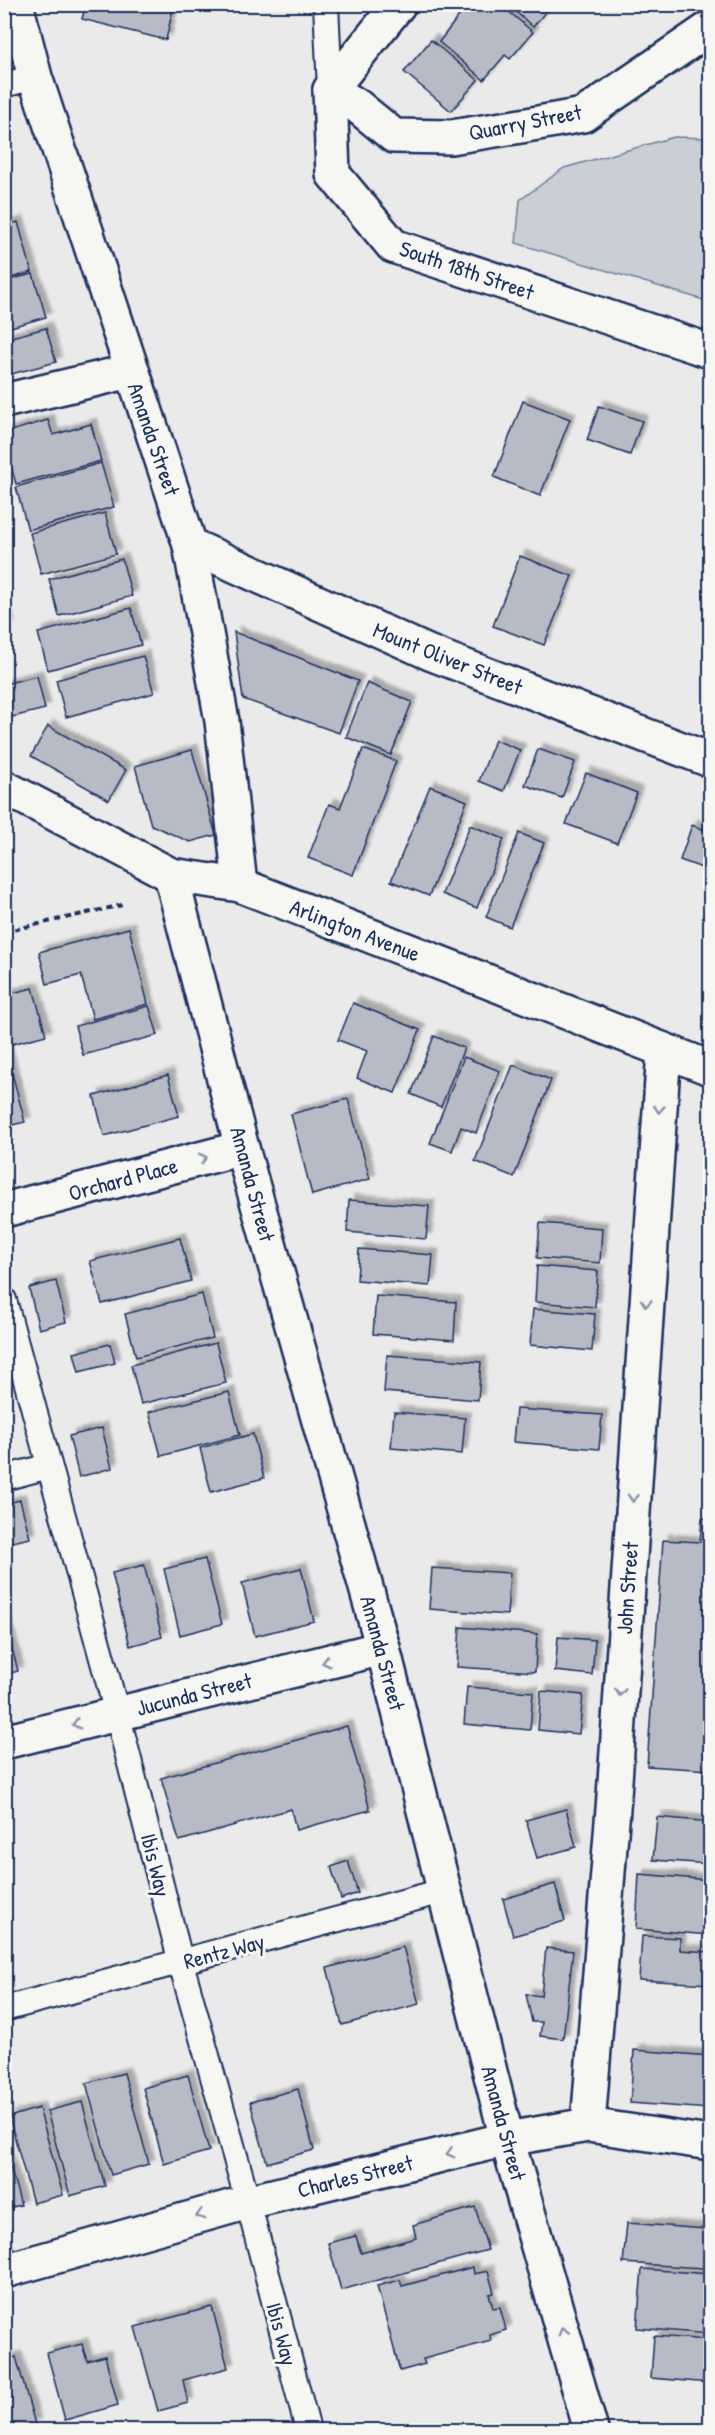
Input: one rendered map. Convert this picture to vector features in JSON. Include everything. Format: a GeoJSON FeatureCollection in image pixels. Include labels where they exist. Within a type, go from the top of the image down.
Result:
{"type":"FeatureCollection","features":[{"type":"Feature","properties":{"kind":"street"},"geometry":{"type":"LineString","coordinates":[[330,90],[399,4]]}},
{"type":"Feature","properties":{"kind":"street","name":"Amanda Street"},"geometry":{"type":"LineString","coordinates":[[18,8],[20,81],[131,371],[190,545],[222,721],[240,885]]}},
{"type":"Feature","properties":{"kind":"street","name":"Quarry Street"},"geometry":{"type":"LineString","coordinates":[[330,90],[356,105],[394,136],[451,137],[509,128],[583,115],[711,28]]}},
{"type":"Feature","properties":{"kind":"street","name":"South 18th Street"},"geometry":{"type":"LineString","coordinates":[[330,90],[333,174],[393,246],[711,351]]}},
{"type":"Feature","properties":{"kind":"street"},"geometry":{"type":"LineString","coordinates":[[4,400],[131,371]]}},
{"type":"Feature","properties":{"kind":"street","name":"Mount Oliver Street"},"geometry":{"type":"LineString","coordinates":[[190,545],[430,653],[711,760]]}},
{"type":"Feature","properties":{"kind":"street","name":"Arlington Avenue"},"geometry":{"type":"LineString","coordinates":[[4,787],[171,875],[240,885],[711,1068]]}},
{"type":"Feature","properties":{"kind":"street","name":"Amanda Street"},"geometry":{"type":"LineString","coordinates":[[171,875],[242,1148],[383,1648],[507,2139],[591,2430]]}},
{"type":"Feature","properties":{"kind":"street","name":"John Street"},"geometry":{"type":"LineString","coordinates":[[588,2125],[614,1796],[664,1050]]}},
{"type":"Feature","properties":{"kind":"street","name":"Orchard Place"},"geometry":{"type":"LineString","coordinates":[[4,1210],[242,1148]]}},
{"type":"Feature","properties":{"kind":"street","name":"Jucunda Street"},"geometry":{"type":"LineString","coordinates":[[4,1742],[383,1648]]}},
{"type":"Feature","properties":{"kind":"street","name":"Charles Street"},"geometry":{"type":"LineString","coordinates":[[4,2271],[248,2202],[507,2139],[588,2125],[711,2143]]}},
{"type":"Feature","properties":{"kind":"lane"},"geometry":{"type":"LineString","coordinates":[[326,4],[330,90]]}},
{"type":"Feature","properties":{"kind":"lane","name":"Ibis Way"},"geometry":{"type":"LineString","coordinates":[[4,1300],[117,1713],[181,1963],[248,2202],[308,2430]]}},
{"type":"Feature","properties":{"kind":"lane"},"geometry":{"type":"LineString","coordinates":[[4,1478],[49,1466]]}},
{"type":"Feature","properties":{"kind":"lane","name":"Rentz Way"},"geometry":{"type":"LineString","coordinates":[[4,2009],[443,1891]]}},
{"type":"Feature","properties":{"kind":"path"},"geometry":{"type":"LineString","coordinates":[[4,932],[122,905]]}},
{"type":"Feature","properties":{"kind":"shaded area"},"geometry":{"type":"Polygon","coordinates":[[[674,137],[710,138],[710,302],[516,243],[520,200],[564,168],[674,137]]]}},
{"type":"Feature","properties":{"kind":"building"},"geometry":{"type":"Polygon","coordinates":[[[86,4],[174,4],[166,40],[82,19],[86,4]]]}},
{"type":"Feature","properties":{"kind":"building"},"geometry":{"type":"Polygon","coordinates":[[[468,4],[500,4],[533,32],[510,59],[505,55],[484,80],[439,42],[468,4]]]}},
{"type":"Feature","properties":{"kind":"building"},"geometry":{"type":"Polygon","coordinates":[[[507,4],[552,4],[533,27],[507,4]]]}},
{"type":"Feature","properties":{"kind":"building"},"geometry":{"type":"Polygon","coordinates":[[[431,40],[478,80],[451,111],[404,72],[431,40]]]}},
{"type":"Feature","properties":{"kind":"building"},"geometry":{"type":"Polygon","coordinates":[[[18,222],[32,272],[4,280],[4,226],[18,222]]]}},
{"type":"Feature","properties":{"kind":"building"},"geometry":{"type":"Polygon","coordinates":[[[33,274],[46,317],[4,329],[4,281],[33,274]]]}},
{"type":"Feature","properties":{"kind":"building"},"geometry":{"type":"Polygon","coordinates":[[[46,328],[56,362],[4,376],[4,339],[46,328]]]}},
{"type":"Feature","properties":{"kind":"building"},"geometry":{"type":"Polygon","coordinates":[[[523,401],[570,419],[540,496],[494,477],[523,401]]]}},
{"type":"Feature","properties":{"kind":"building"},"geometry":{"type":"Polygon","coordinates":[[[599,406],[642,421],[630,455],[587,440],[599,406]]]}},
{"type":"Feature","properties":{"kind":"building"},"geometry":{"type":"Polygon","coordinates":[[[48,420],[53,435],[91,424],[101,461],[16,484],[4,441],[4,433],[48,420]]]}},
{"type":"Feature","properties":{"kind":"building"},"geometry":{"type":"Polygon","coordinates":[[[101,463],[114,507],[28,530],[16,487],[101,463]]]}},
{"type":"Feature","properties":{"kind":"building"},"geometry":{"type":"Polygon","coordinates":[[[105,513],[116,554],[41,574],[30,533],[105,513]]]}},
{"type":"Feature","properties":{"kind":"building"},"geometry":{"type":"Polygon","coordinates":[[[520,556],[572,576],[544,645],[493,626],[520,556]]]}},
{"type":"Feature","properties":{"kind":"building"},"geometry":{"type":"Polygon","coordinates":[[[122,559],[132,596],[59,616],[49,579],[122,559]]]}},
{"type":"Feature","properties":{"kind":"building"},"geometry":{"type":"Polygon","coordinates":[[[131,608],[141,645],[48,670],[38,633],[131,608]]]}},
{"type":"Feature","properties":{"kind":"building"},"geometry":{"type":"Polygon","coordinates":[[[4,610],[9,626],[4,628],[4,610]]]}},
{"type":"Feature","properties":{"kind":"building"},"geometry":{"type":"Polygon","coordinates":[[[234,632],[358,681],[339,733],[243,699],[234,632]]]}},
{"type":"Feature","properties":{"kind":"building"},"geometry":{"type":"Polygon","coordinates":[[[143,656],[154,693],[66,717],[56,680],[143,656]]]}},
{"type":"Feature","properties":{"kind":"building"},"geometry":{"type":"Polygon","coordinates":[[[37,676],[45,709],[4,719],[4,684],[37,676]]]}},
{"type":"Feature","properties":{"kind":"building"},"geometry":{"type":"Polygon","coordinates":[[[367,683],[412,702],[391,755],[346,737],[367,683]]]}},
{"type":"Feature","properties":{"kind":"building"},"geometry":{"type":"Polygon","coordinates":[[[48,726],[126,770],[109,800],[31,756],[48,726]]]}},
{"type":"Feature","properties":{"kind":"building"},"geometry":{"type":"Polygon","coordinates":[[[495,740],[520,750],[504,791],[479,781],[495,740]]]}},
{"type":"Feature","properties":{"kind":"building"},"geometry":{"type":"Polygon","coordinates":[[[363,749],[396,761],[353,875],[308,858],[329,804],[340,808],[363,749]]]}},
{"type":"Feature","properties":{"kind":"building"},"geometry":{"type":"Polygon","coordinates":[[[538,749],[575,762],[562,798],[525,785],[538,749]]]}},
{"type":"Feature","properties":{"kind":"building"},"geometry":{"type":"Polygon","coordinates":[[[192,750],[216,835],[190,842],[151,825],[135,766],[192,750]]]}},
{"type":"Feature","properties":{"kind":"building"},"geometry":{"type":"Polygon","coordinates":[[[586,773],[637,793],[617,843],[566,824],[586,773]]]}},
{"type":"Feature","properties":{"kind":"building"},"geometry":{"type":"Polygon","coordinates":[[[430,786],[467,801],[429,896],[391,881],[430,786]]]}},
{"type":"Feature","properties":{"kind":"building"},"geometry":{"type":"Polygon","coordinates":[[[470,825],[504,839],[477,908],[442,894],[470,825]]]}},
{"type":"Feature","properties":{"kind":"building"},"geometry":{"type":"Polygon","coordinates":[[[692,825],[710,832],[710,871],[680,860],[692,825]]]}},
{"type":"Feature","properties":{"kind":"building"},"geometry":{"type":"Polygon","coordinates":[[[519,833],[544,843],[510,927],[486,917],[519,833]]]}},
{"type":"Feature","properties":{"kind":"building"},"geometry":{"type":"Polygon","coordinates":[[[129,928],[148,1004],[93,1019],[81,975],[47,984],[39,952],[129,928]]]}},
{"type":"Feature","properties":{"kind":"building"},"geometry":{"type":"Polygon","coordinates":[[[33,988],[46,1035],[12,1044],[4,1014],[4,995],[33,988]]]}},
{"type":"Feature","properties":{"kind":"building"},"geometry":{"type":"Polygon","coordinates":[[[353,1003],[420,1030],[395,1093],[357,1078],[367,1051],[338,1040],[353,1003]]]}},
{"type":"Feature","properties":{"kind":"building"},"geometry":{"type":"Polygon","coordinates":[[[149,1006],[158,1035],[83,1055],[75,1026],[149,1006]]]}},
{"type":"Feature","properties":{"kind":"building"},"geometry":{"type":"Polygon","coordinates":[[[434,1036],[464,1048],[441,1107],[411,1094],[434,1036]]]}},
{"type":"Feature","properties":{"kind":"building"},"geometry":{"type":"Polygon","coordinates":[[[4,1043],[25,1122],[4,1127],[4,1043]]]}},
{"type":"Feature","properties":{"kind":"building"},"geometry":{"type":"Polygon","coordinates":[[[464,1057],[500,1071],[476,1133],[461,1127],[452,1151],[430,1143],[464,1057]]]}},
{"type":"Feature","properties":{"kind":"building"},"geometry":{"type":"Polygon","coordinates":[[[513,1065],[551,1080],[514,1177],[475,1161],[513,1065]]]}},
{"type":"Feature","properties":{"kind":"building"},"geometry":{"type":"Polygon","coordinates":[[[168,1075],[179,1116],[104,1136],[94,1096],[168,1075]]]}},
{"type":"Feature","properties":{"kind":"building"},"geometry":{"type":"Polygon","coordinates":[[[348,1099],[370,1179],[312,1195],[291,1114],[348,1099]]]}},
{"type":"Feature","properties":{"kind":"building"},"geometry":{"type":"Polygon","coordinates":[[[349,1200],[429,1206],[426,1239],[347,1232],[349,1200]]]}},
{"type":"Feature","properties":{"kind":"building"},"geometry":{"type":"Polygon","coordinates":[[[540,1223],[602,1228],[600,1263],[537,1258],[540,1223]]]}},
{"type":"Feature","properties":{"kind":"building"},"geometry":{"type":"Polygon","coordinates":[[[180,1238],[191,1281],[102,1304],[90,1261],[180,1238]]]}},
{"type":"Feature","properties":{"kind":"building"},"geometry":{"type":"Polygon","coordinates":[[[359,1249],[433,1255],[430,1286],[357,1280],[359,1249]]]}},
{"type":"Feature","properties":{"kind":"building"},"geometry":{"type":"Polygon","coordinates":[[[537,1266],[598,1271],[595,1307],[535,1302],[537,1266]]]}},
{"type":"Feature","properties":{"kind":"building"},"geometry":{"type":"Polygon","coordinates":[[[56,1281],[66,1322],[39,1329],[29,1288],[56,1281]]]}},
{"type":"Feature","properties":{"kind":"building"},"geometry":{"type":"Polygon","coordinates":[[[202,1294],[213,1338],[136,1357],[125,1314],[202,1294]]]}},
{"type":"Feature","properties":{"kind":"building"},"geometry":{"type":"Polygon","coordinates":[[[376,1296],[456,1302],[454,1340],[373,1334],[376,1296]]]}},
{"type":"Feature","properties":{"kind":"building"},"geometry":{"type":"Polygon","coordinates":[[[533,1309],[595,1314],[592,1351],[530,1345],[533,1309]]]}},
{"type":"Feature","properties":{"kind":"building"},"geometry":{"type":"Polygon","coordinates":[[[216,1343],[226,1383],[141,1404],[131,1365],[216,1343]]]}},
{"type":"Feature","properties":{"kind":"building"},"geometry":{"type":"Polygon","coordinates":[[[110,1344],[115,1363],[79,1372],[74,1353],[110,1344]]]}},
{"type":"Feature","properties":{"kind":"building"},"geometry":{"type":"Polygon","coordinates":[[[387,1355],[481,1362],[478,1400],[384,1392],[387,1355]]]}},
{"type":"Feature","properties":{"kind":"building"},"geometry":{"type":"Polygon","coordinates":[[[229,1392],[240,1435],[161,1456],[149,1412],[229,1392]]]}},
{"type":"Feature","properties":{"kind":"building"},"geometry":{"type":"Polygon","coordinates":[[[516,1409],[602,1415],[599,1449],[513,1442],[516,1409]]]}},
{"type":"Feature","properties":{"kind":"building"},"geometry":{"type":"Polygon","coordinates":[[[394,1412],[465,1418],[462,1454],[391,1448],[394,1412]]]}},
{"type":"Feature","properties":{"kind":"building"},"geometry":{"type":"Polygon","coordinates":[[[102,1428],[112,1468],[79,1477],[69,1436],[102,1428]]]}},
{"type":"Feature","properties":{"kind":"building"},"geometry":{"type":"Polygon","coordinates":[[[253,1434],[264,1478],[211,1492],[200,1448],[253,1434]]]}},
{"type":"Feature","properties":{"kind":"building"},"geometry":{"type":"Polygon","coordinates":[[[20,1500],[30,1538],[4,1544],[4,1504],[20,1500]]]}},
{"type":"Feature","properties":{"kind":"building"},"geometry":{"type":"Polygon","coordinates":[[[702,1518],[710,1519],[710,1770],[647,1766],[663,1540],[700,1542],[702,1518]]]}},
{"type":"Feature","properties":{"kind":"building"},"geometry":{"type":"Polygon","coordinates":[[[205,1559],[222,1624],[180,1635],[164,1569],[205,1559]]]}},
{"type":"Feature","properties":{"kind":"building"},"geometry":{"type":"Polygon","coordinates":[[[144,1565],[162,1637],[130,1646],[112,1573],[144,1565]]]}},
{"type":"Feature","properties":{"kind":"building"},"geometry":{"type":"Polygon","coordinates":[[[301,1568],[314,1621],[255,1636],[242,1583],[301,1568]]]}},
{"type":"Feature","properties":{"kind":"building"},"geometry":{"type":"Polygon","coordinates":[[[432,1568],[510,1573],[507,1615],[429,1609],[432,1568]]]}},
{"type":"Feature","properties":{"kind":"building"},"geometry":{"type":"Polygon","coordinates":[[[4,1617],[18,1671],[4,1675],[4,1617]]]}},
{"type":"Feature","properties":{"kind":"building"},"geometry":{"type":"Polygon","coordinates":[[[460,1627],[537,1634],[535,1672],[457,1667],[460,1627]]]}},
{"type":"Feature","properties":{"kind":"building"},"geometry":{"type":"Polygon","coordinates":[[[558,1637],[595,1640],[592,1675],[555,1671],[558,1637]]]}},
{"type":"Feature","properties":{"kind":"building"},"geometry":{"type":"Polygon","coordinates":[[[467,1687],[533,1692],[530,1730],[464,1724],[467,1687]]]}},
{"type":"Feature","properties":{"kind":"building"},"geometry":{"type":"Polygon","coordinates":[[[541,1691],[583,1695],[579,1734],[538,1730],[541,1691]]]}},
{"type":"Feature","properties":{"kind":"building"},"geometry":{"type":"Polygon","coordinates":[[[347,1726],[370,1810],[296,1830],[291,1809],[179,1841],[161,1778],[347,1726]]]}},
{"type":"Feature","properties":{"kind":"building"},"geometry":{"type":"Polygon","coordinates":[[[566,1809],[576,1847],[537,1858],[526,1820],[566,1809]]]}},
{"type":"Feature","properties":{"kind":"building"},"geometry":{"type":"Polygon","coordinates":[[[657,1817],[710,1822],[710,1864],[653,1860],[657,1817]]]}},
{"type":"Feature","properties":{"kind":"building"},"geometry":{"type":"Polygon","coordinates":[[[348,1861],[358,1893],[341,1899],[331,1867],[348,1861]]]}},
{"type":"Feature","properties":{"kind":"building"},"geometry":{"type":"Polygon","coordinates":[[[639,1874],[710,1880],[710,1935],[636,1929],[639,1874]]]}},
{"type":"Feature","properties":{"kind":"building"},"geometry":{"type":"Polygon","coordinates":[[[555,1884],[565,1921],[513,1936],[503,1899],[555,1884]]]}},
{"type":"Feature","properties":{"kind":"building"},"geometry":{"type":"Polygon","coordinates":[[[642,1936],[680,1938],[680,1950],[710,1952],[710,1984],[639,1980],[642,1936]]]}},
{"type":"Feature","properties":{"kind":"building"},"geometry":{"type":"Polygon","coordinates":[[[403,1947],[419,2004],[342,2025],[327,1968],[403,1947]]]}},
{"type":"Feature","properties":{"kind":"building"},"geometry":{"type":"Polygon","coordinates":[[[546,1948],[573,1951],[563,2039],[540,2036],[542,2022],[532,2022],[526,1994],[541,1996],[546,1948]]]}},
{"type":"Feature","properties":{"kind":"building"},"geometry":{"type":"Polygon","coordinates":[[[634,2050],[710,2056],[710,2109],[630,2103],[634,2050]]]}},
{"type":"Feature","properties":{"kind":"building"},"geometry":{"type":"Polygon","coordinates":[[[124,2073],[149,2164],[111,2175],[86,2083],[124,2073]]]}},
{"type":"Feature","properties":{"kind":"building"},"geometry":{"type":"Polygon","coordinates":[[[188,2075],[209,2151],[164,2164],[143,2088],[188,2075]]]}},
{"type":"Feature","properties":{"kind":"building"},"geometry":{"type":"Polygon","coordinates":[[[298,2089],[314,2150],[267,2163],[250,2102],[298,2089]]]}},
{"type":"Feature","properties":{"kind":"building"},"geometry":{"type":"Polygon","coordinates":[[[82,2102],[105,2186],[70,2196],[47,2111],[82,2102]]]}},
{"type":"Feature","properties":{"kind":"building"},"geometry":{"type":"Polygon","coordinates":[[[39,2108],[63,2195],[33,2203],[9,2117],[39,2108]]]}},
{"type":"Feature","properties":{"kind":"building"},"geometry":{"type":"Polygon","coordinates":[[[4,2145],[21,2205],[4,2209],[4,2145]]]}},
{"type":"Feature","properties":{"kind":"building"},"geometry":{"type":"Polygon","coordinates":[[[475,2207],[488,2250],[341,2290],[328,2243],[356,2236],[361,2253],[416,2238],[413,2225],[475,2207]]]}},
{"type":"Feature","properties":{"kind":"building"},"geometry":{"type":"Polygon","coordinates":[[[627,2223],[706,2229],[703,2268],[623,2263],[627,2223]]]}},
{"type":"Feature","properties":{"kind":"building"},"geometry":{"type":"Polygon","coordinates":[[[473,2267],[474,2274],[488,2271],[494,2293],[489,2294],[493,2308],[500,2307],[506,2330],[490,2335],[491,2341],[423,2359],[425,2364],[400,2371],[377,2286],[400,2280],[402,2286],[473,2267]]]}},
{"type":"Feature","properties":{"kind":"building"},"geometry":{"type":"Polygon","coordinates":[[[642,2269],[710,2274],[710,2334],[637,2328],[642,2269]]]}},
{"type":"Feature","properties":{"kind":"building"},"geometry":{"type":"Polygon","coordinates":[[[212,2307],[228,2368],[183,2380],[188,2403],[158,2411],[135,2327],[212,2307]]]}},
{"type":"Feature","properties":{"kind":"building"},"geometry":{"type":"Polygon","coordinates":[[[654,2336],[710,2340],[710,2383],[651,2378],[654,2336]]]}},
{"type":"Feature","properties":{"kind":"building"},"geometry":{"type":"Polygon","coordinates":[[[82,2344],[87,2361],[105,2356],[118,2405],[65,2420],[47,2353],[82,2344]]]}},
{"type":"Feature","properties":{"kind":"building"},"geometry":{"type":"Polygon","coordinates":[[[16,2357],[35,2424],[4,2430],[4,2360],[16,2357]]]}}]}
